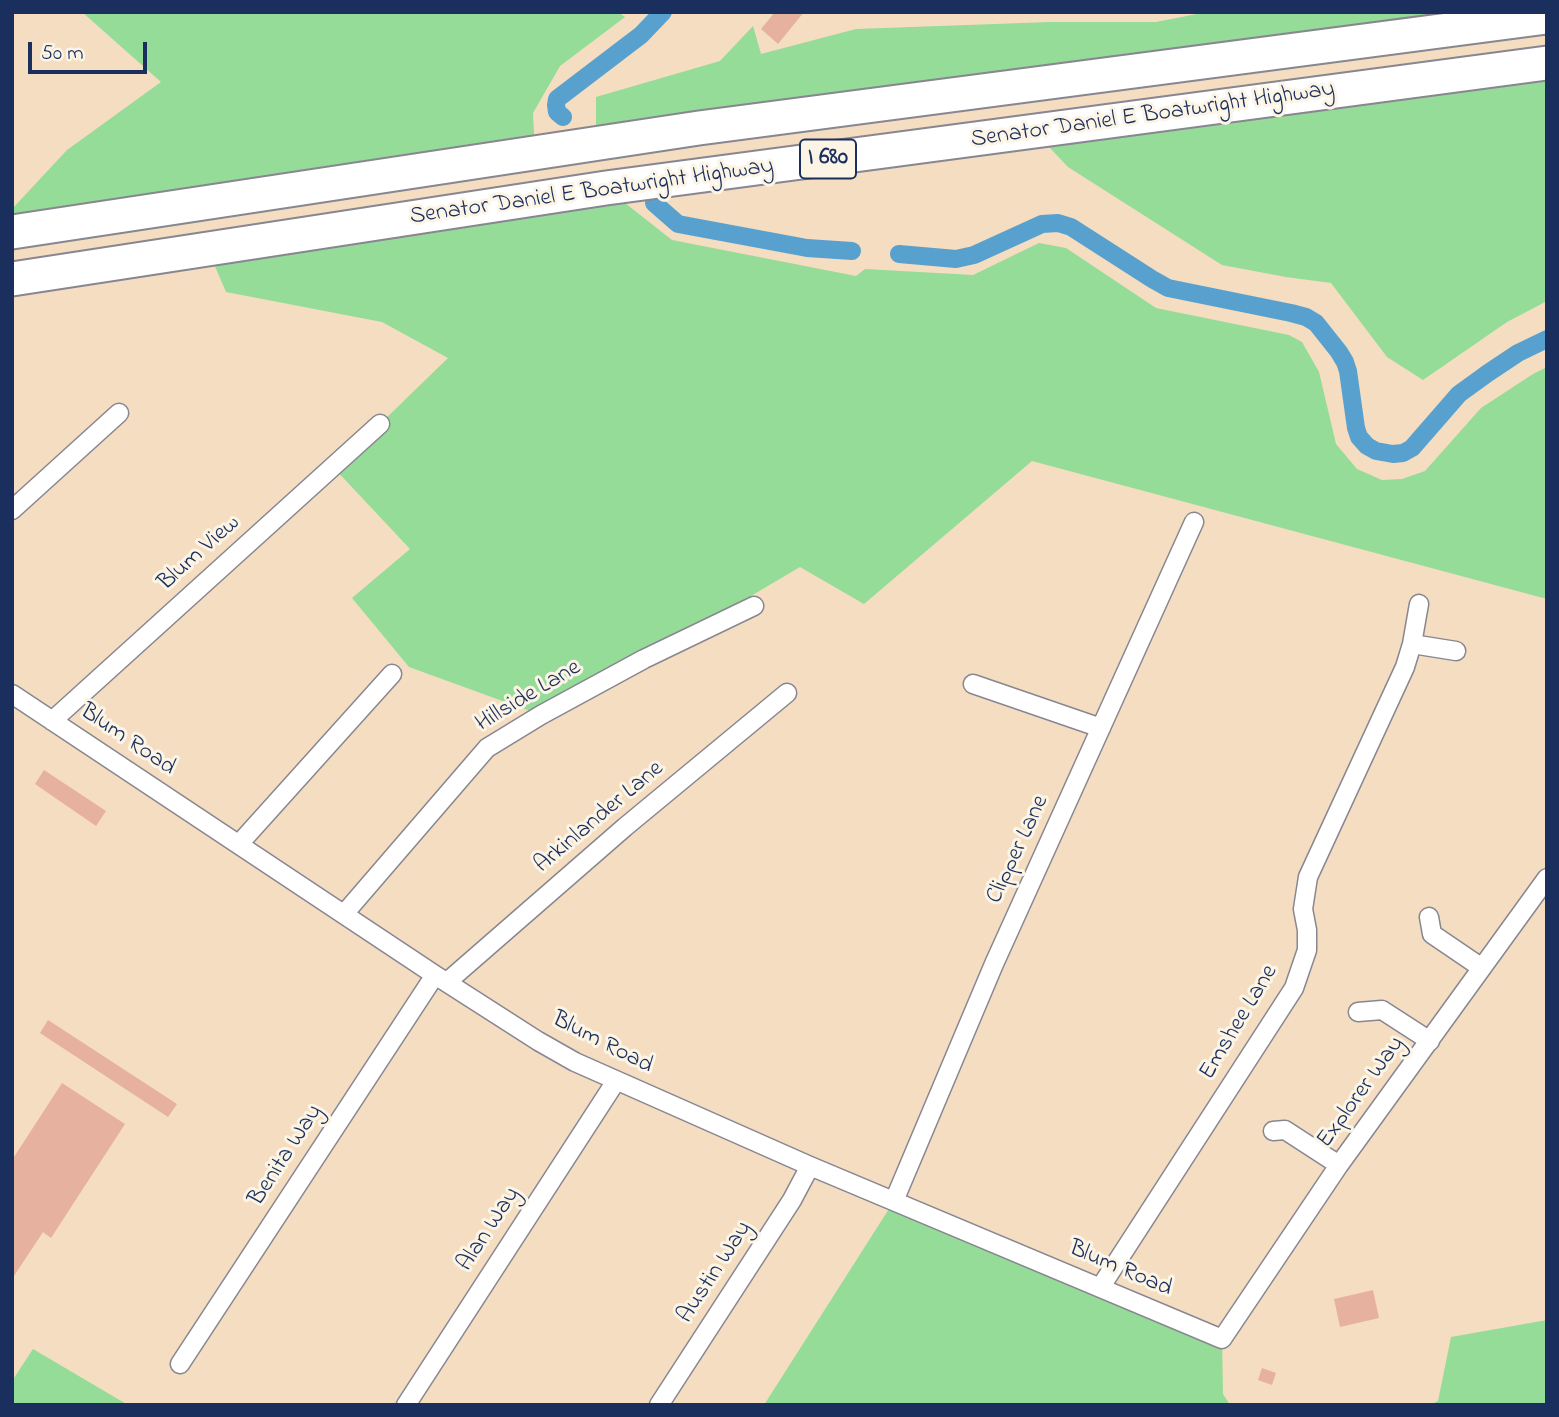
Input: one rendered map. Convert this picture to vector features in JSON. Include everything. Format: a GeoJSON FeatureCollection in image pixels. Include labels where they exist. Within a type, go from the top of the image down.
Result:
{"type":"FeatureCollection","features":[{"type":"Feature","properties":{"kind":"highway","name":"Senator Daniel E Boatwright Highway"},"geometry":{"type":"LineString","coordinates":[[12,232],[699,128],[1547,17]]}},
{"type":"Feature","properties":{"kind":"highway","name":"Senator Daniel E Boatwright Highway"},"geometry":{"type":"LineString","coordinates":[[12,279],[606,188],[1547,63]]}},
{"type":"Feature","properties":{"kind":"street"},"geometry":{"type":"LineString","coordinates":[[12,510],[119,413]]}},
{"type":"Feature","properties":{"kind":"street","name":"Blum View"},"geometry":{"type":"LineString","coordinates":[[52,721],[380,424]]}},
{"type":"Feature","properties":{"kind":"street","name":"Clipper Lane"},"geometry":{"type":"LineString","coordinates":[[894,1201],[994,964],[1194,522]]}},
{"type":"Feature","properties":{"kind":"street","name":"Emshee Lane"},"geometry":{"type":"LineString","coordinates":[[1100,1288],[1294,988],[1307,950],[1303,909],[1308,877],[1405,667],[1419,604]]}},
{"type":"Feature","properties":{"kind":"street","name":"Hillside Lane"},"geometry":{"type":"LineString","coordinates":[[344,914],[487,748],[541,715],[633,666],[754,606]]}},
{"type":"Feature","properties":{"kind":"street"},"geometry":{"type":"LineString","coordinates":[[1412,644],[1456,651]]}},
{"type":"Feature","properties":{"kind":"street"},"geometry":{"type":"LineString","coordinates":[[239,844],[391,674]]}},
{"type":"Feature","properties":{"kind":"street"},"geometry":{"type":"LineString","coordinates":[[973,684],[1101,728]]}},
{"type":"Feature","properties":{"kind":"street","name":"Arkinlander Lane"},"geometry":{"type":"LineString","coordinates":[[441,979],[787,693]]}},
{"type":"Feature","properties":{"kind":"street","name":"Blum Road"},"geometry":{"type":"LineString","coordinates":[[12,694],[441,979],[575,1062],[810,1166],[1222,1339]]}},
{"type":"Feature","properties":{"kind":"street","name":"Explorer Way"},"geometry":{"type":"LineString","coordinates":[[1222,1339],[1339,1166],[1547,878]]}},
{"type":"Feature","properties":{"kind":"street"},"geometry":{"type":"LineString","coordinates":[[1429,917],[1432,934],[1482,968]]}},
{"type":"Feature","properties":{"kind":"street","name":"Benita Way"},"geometry":{"type":"LineString","coordinates":[[180,1364],[441,979]]}},
{"type":"Feature","properties":{"kind":"street"},"geometry":{"type":"LineString","coordinates":[[1358,1012],[1382,1010],[1430,1041]]}},
{"type":"Feature","properties":{"kind":"street","name":"Alan Way"},"geometry":{"type":"LineString","coordinates":[[406,1405],[616,1081]]}},
{"type":"Feature","properties":{"kind":"street"},"geometry":{"type":"LineString","coordinates":[[1273,1131],[1284,1130],[1339,1166]]}},
{"type":"Feature","properties":{"kind":"street","name":"Austin Way"},"geometry":{"type":"LineString","coordinates":[[659,1405],[792,1200],[810,1166]]}},
{"type":"Feature","properties":{"kind":"green space"},"geometry":{"type":"Polygon","coordinates":[[[82,12],[618,12],[625,17],[560,66],[533,113],[535,153],[12,232],[12,209],[67,150],[161,82],[82,12]]]}},
{"type":"Feature","properties":{"kind":"green space"},"geometry":{"type":"Polygon","coordinates":[[[1207,12],[1547,12],[596,144],[596,97],[720,61],[753,26],[761,54],[856,29],[1051,22],[1156,22],[1207,12]]]}},
{"type":"Feature","properties":{"kind":"green space"},"geometry":{"type":"Polygon","coordinates":[[[1547,62],[1547,301],[1507,322],[1423,380],[1387,357],[1331,283],[1222,265],[1068,167],[1035,132],[1547,62]]]}},
{"type":"Feature","properties":{"kind":"green space"},"geometry":{"type":"Polygon","coordinates":[[[606,188],[672,240],[856,276],[865,269],[973,275],[1039,243],[1066,248],[1156,308],[1289,335],[1302,342],[1319,372],[1336,444],[1357,469],[1382,480],[1402,479],[1425,471],[1481,408],[1547,367],[1547,599],[1032,461],[864,604],[800,567],[644,659],[541,715],[409,667],[352,598],[410,549],[333,467],[448,358],[382,322],[226,292],[208,250],[606,188]]]}},
{"type":"Feature","properties":{"kind":"green space"},"geometry":{"type":"Polygon","coordinates":[[[894,1201],[1222,1339],[1223,1394],[1230,1405],[764,1405],[894,1201]]]}},
{"type":"Feature","properties":{"kind":"green space"},"geometry":{"type":"Polygon","coordinates":[[[1547,1320],[1547,1405],[1430,1405],[1438,1401],[1451,1337],[1547,1320]]]}},
{"type":"Feature","properties":{"kind":"green space"},"geometry":{"type":"Polygon","coordinates":[[[33,1349],[128,1405],[12,1405],[12,1381],[33,1349]]]}},
{"type":"Feature","properties":{"kind":"building"},"geometry":{"type":"Polygon","coordinates":[[[775,12],[804,12],[778,44],[761,29],[775,12]]]}},
{"type":"Feature","properties":{"kind":"building"},"geometry":{"type":"Polygon","coordinates":[[[44,770],[106,811],[96,826],[35,784],[44,770]]]}},
{"type":"Feature","properties":{"kind":"building"},"geometry":{"type":"Polygon","coordinates":[[[48,1020],[177,1104],[168,1117],[40,1033],[48,1020]]]}},
{"type":"Feature","properties":{"kind":"building"},"geometry":{"type":"Polygon","coordinates":[[[62,1083],[125,1124],[51,1238],[43,1232],[12,1279],[12,1160],[62,1083]]]}},
{"type":"Feature","properties":{"kind":"building"},"geometry":{"type":"Polygon","coordinates":[[[1373,1290],[1379,1318],[1340,1327],[1334,1299],[1373,1290]]]}},
{"type":"Feature","properties":{"kind":"building"},"geometry":{"type":"Polygon","coordinates":[[[1262,1368],[1276,1373],[1272,1385],[1258,1380],[1262,1368]]]}},
{"type":"Feature","properties":{"kind":"waterway"},"geometry":{"type":"LineString","coordinates":[[563,117],[557,112],[557,99],[641,35],[663,12]]}},
{"type":"Feature","properties":{"kind":"waterway"},"geometry":{"type":"LineString","coordinates":[[654,203],[678,224],[807,248],[852,251]]}},
{"type":"Feature","properties":{"kind":"waterway"},"geometry":{"type":"LineString","coordinates":[[899,254],[956,259],[974,255],[1042,224],[1058,223],[1071,227],[1168,288],[1306,317],[1316,323],[1345,362],[1359,437],[1376,451],[1393,454],[1412,448],[1459,394],[1518,353],[1547,339]]}}]}
